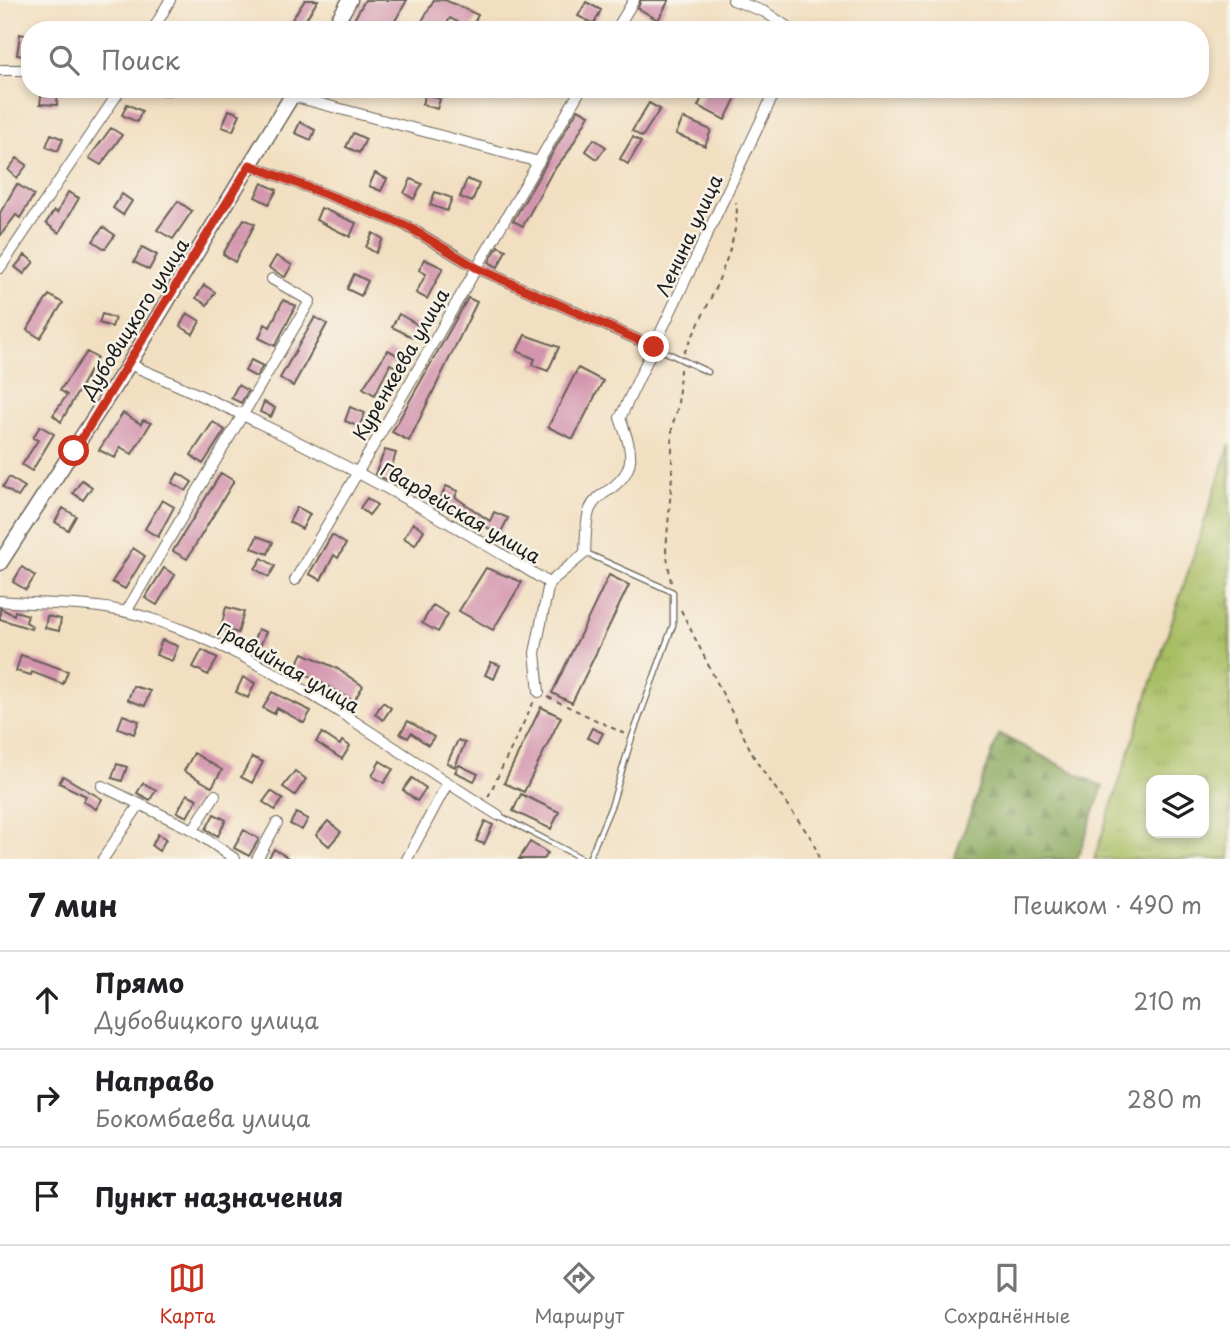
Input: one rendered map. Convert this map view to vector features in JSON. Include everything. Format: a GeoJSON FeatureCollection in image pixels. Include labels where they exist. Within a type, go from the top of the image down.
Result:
{"type":"FeatureCollection","features":[{"type":"Feature","properties":{"kind":"street"},"geometry":{"type":"LineString","coordinates":[[158,21],[170,0]]}},
{"type":"Feature","properties":{"kind":"street"},"geometry":{"type":"LineString","coordinates":[[337,21],[350,0]]}},
{"type":"Feature","properties":{"kind":"street"},"geometry":{"type":"LineString","coordinates":[[621,21],[634,0]]}},
{"type":"Feature","properties":{"kind":"street"},"geometry":{"type":"LineString","coordinates":[[733,0],[776,21]]}},
{"type":"Feature","properties":{"kind":"street"},"geometry":{"type":"LineString","coordinates":[[0,70],[21,70]]}},
{"type":"Feature","properties":{"kind":"street"},"geometry":{"type":"LineString","coordinates":[[0,268],[115,98]]}},
{"type":"Feature","properties":{"kind":"street","name":"Дубовицкого улица"},"geometry":{"type":"LineString","coordinates":[[0,563],[130,364],[291,98]]}},
{"type":"Feature","properties":{"kind":"street"},"geometry":{"type":"LineString","coordinates":[[312,98],[539,163]]}},
{"type":"Feature","properties":{"kind":"street","name":"Куренкеева улица"},"geometry":{"type":"LineString","coordinates":[[295,580],[539,163],[572,98]]}},
{"type":"Feature","properties":{"kind":"street","name":"Ленина улица"},"geometry":{"type":"LineString","coordinates":[[585,553],[589,511],[597,498],[622,481],[629,470],[630,447],[620,418],[772,98]]}},
{"type":"Feature","properties":{"kind":"street"},"geometry":{"type":"LineString","coordinates":[[250,165],[405,225],[477,268],[654,347]]}},
{"type":"Feature","properties":{"kind":"street"},"geometry":{"type":"LineString","coordinates":[[126,612],[310,301],[272,279]]}},
{"type":"Feature","properties":{"kind":"street","name":"Гвардейская улица"},"geometry":{"type":"LineString","coordinates":[[130,364],[244,413],[468,532],[549,583]]}},
{"type":"Feature","properties":{"kind":"street"},"geometry":{"type":"LineString","coordinates":[[538,692],[535,653],[549,583],[585,553]]}},
{"type":"Feature","properties":{"kind":"street","name":"Гравийная улица"},"geometry":{"type":"LineString","coordinates":[[0,601],[85,605],[126,612],[213,641],[282,679],[498,816]]}},
{"type":"Feature","properties":{"kind":"street"},"geometry":{"type":"LineString","coordinates":[[407,859],[447,784]]}},
{"type":"Feature","properties":{"kind":"street"},"geometry":{"type":"LineString","coordinates":[[102,786],[193,830],[235,859]]}},
{"type":"Feature","properties":{"kind":"street"},"geometry":{"type":"LineString","coordinates":[[193,830],[215,795]]}},
{"type":"Feature","properties":{"kind":"street"},"geometry":{"type":"LineString","coordinates":[[103,859],[139,805]]}},
{"type":"Feature","properties":{"kind":"street"},"geometry":{"type":"LineString","coordinates":[[257,859],[277,823]]}},
{"type":"Feature","properties":{"kind":"lane"},"geometry":{"type":"LineString","coordinates":[[654,347],[708,372]]}},
{"type":"Feature","properties":{"kind":"lane"},"geometry":{"type":"LineString","coordinates":[[585,553],[673,592],[673,625],[632,737],[612,804],[589,859]]}},
{"type":"Feature","properties":{"kind":"lane"},"geometry":{"type":"LineString","coordinates":[[498,816],[583,859]]}},
{"type":"Feature","properties":{"kind":"path"},"geometry":{"type":"LineString","coordinates":[[731,185],[738,219],[709,304],[682,360],[678,407],[672,427],[672,476],[666,550],[673,592],[756,761],[813,841],[819,859]]}},
{"type":"Feature","properties":{"kind":"path"},"geometry":{"type":"LineString","coordinates":[[483,806],[538,692],[632,737]]}},
{"type":"Feature","properties":{"kind":"green space"},"geometry":{"type":"Polygon","coordinates":[[[1230,444],[1230,859],[1094,859],[1230,444]]]}},
{"type":"Feature","properties":{"kind":"green space"},"geometry":{"type":"Polygon","coordinates":[[[999,734],[1103,787],[1077,859],[954,859],[999,734]]]}},
{"type":"Feature","properties":{"kind":"building"},"geometry":{"type":"Polygon","coordinates":[[[305,0],[318,0],[305,21],[291,21],[305,0]]]}},
{"type":"Feature","properties":{"kind":"building"},"geometry":{"type":"Polygon","coordinates":[[[365,0],[407,0],[395,21],[353,21],[365,0]]]}},
{"type":"Feature","properties":{"kind":"building"},"geometry":{"type":"Polygon","coordinates":[[[434,0],[445,0],[478,15],[475,21],[456,21],[450,18],[448,21],[422,21],[434,0]]]}},
{"type":"Feature","properties":{"kind":"building"},"geometry":{"type":"Polygon","coordinates":[[[641,0],[669,0],[658,20],[638,8],[641,0]]]}},
{"type":"Feature","properties":{"kind":"building"},"geometry":{"type":"Polygon","coordinates":[[[586,2],[601,10],[596,21],[578,16],[586,2]]]}},
{"type":"Feature","properties":{"kind":"building"},"geometry":{"type":"Polygon","coordinates":[[[20,34],[21,56],[17,55],[20,34]]]}},
{"type":"Feature","properties":{"kind":"building"},"geometry":{"type":"Polygon","coordinates":[[[41,98],[57,98],[57,105],[40,104],[41,98]]]}},
{"type":"Feature","properties":{"kind":"building"},"geometry":{"type":"Polygon","coordinates":[[[424,98],[440,99],[437,109],[422,104],[424,98]]]}},
{"type":"Feature","properties":{"kind":"building"},"geometry":{"type":"Polygon","coordinates":[[[702,98],[736,98],[725,120],[698,106],[702,98]]]}},
{"type":"Feature","properties":{"kind":"building"},"geometry":{"type":"Polygon","coordinates":[[[649,103],[660,109],[642,137],[632,131],[649,103]]]}},
{"type":"Feature","properties":{"kind":"building"},"geometry":{"type":"Polygon","coordinates":[[[127,104],[142,111],[137,122],[122,115],[127,104]]]}},
{"type":"Feature","properties":{"kind":"building"},"geometry":{"type":"Polygon","coordinates":[[[578,109],[589,115],[569,151],[552,172],[523,226],[513,221],[578,109]]]}},
{"type":"Feature","properties":{"kind":"building"},"geometry":{"type":"Polygon","coordinates":[[[229,110],[240,114],[233,131],[222,127],[229,110]]]}},
{"type":"Feature","properties":{"kind":"building"},"geometry":{"type":"Polygon","coordinates":[[[683,118],[711,130],[705,146],[676,134],[683,118]]]}},
{"type":"Feature","properties":{"kind":"building"},"geometry":{"type":"Polygon","coordinates":[[[300,122],[315,130],[311,140],[295,133],[300,122]]]}},
{"type":"Feature","properties":{"kind":"building"},"geometry":{"type":"Polygon","coordinates":[[[111,128],[122,135],[101,165],[89,158],[111,128]]]}},
{"type":"Feature","properties":{"kind":"building"},"geometry":{"type":"Polygon","coordinates":[[[353,133],[366,139],[359,153],[346,147],[353,133]]]}},
{"type":"Feature","properties":{"kind":"building"},"geometry":{"type":"Polygon","coordinates":[[[51,134],[63,139],[58,151],[46,147],[51,134]]]}},
{"type":"Feature","properties":{"kind":"building"},"geometry":{"type":"Polygon","coordinates":[[[633,137],[641,142],[628,164],[620,159],[633,137]]]}},
{"type":"Feature","properties":{"kind":"building"},"geometry":{"type":"Polygon","coordinates":[[[594,139],[606,147],[597,159],[586,151],[594,139]]]}},
{"type":"Feature","properties":{"kind":"building"},"geometry":{"type":"Polygon","coordinates":[[[17,158],[27,165],[17,178],[8,170],[17,158]]]}},
{"type":"Feature","properties":{"kind":"building"},"geometry":{"type":"Polygon","coordinates":[[[375,173],[387,179],[381,191],[369,186],[375,173]]]}},
{"type":"Feature","properties":{"kind":"building"},"geometry":{"type":"Polygon","coordinates":[[[411,179],[422,184],[414,199],[404,193],[411,179]]]}},
{"type":"Feature","properties":{"kind":"building"},"geometry":{"type":"Polygon","coordinates":[[[467,179],[479,184],[472,202],[460,197],[467,179]]]}},
{"type":"Feature","properties":{"kind":"building"},"geometry":{"type":"Polygon","coordinates":[[[262,183],[277,190],[269,204],[255,197],[262,183]]]}},
{"type":"Feature","properties":{"kind":"building"},"geometry":{"type":"Polygon","coordinates":[[[17,184],[34,195],[20,218],[16,215],[0,236],[0,213],[17,184]]]}},
{"type":"Feature","properties":{"kind":"building"},"geometry":{"type":"Polygon","coordinates":[[[68,192],[79,198],[59,233],[46,223],[54,211],[57,213],[68,192]]]}},
{"type":"Feature","properties":{"kind":"building"},"geometry":{"type":"Polygon","coordinates":[[[435,192],[452,198],[447,211],[430,205],[435,192]]]}},
{"type":"Feature","properties":{"kind":"building"},"geometry":{"type":"Polygon","coordinates":[[[122,194],[132,201],[123,215],[113,208],[122,194]]]}},
{"type":"Feature","properties":{"kind":"building"},"geometry":{"type":"Polygon","coordinates":[[[178,201],[192,211],[173,239],[157,230],[178,201]]]}},
{"type":"Feature","properties":{"kind":"building"},"geometry":{"type":"Polygon","coordinates":[[[321,208],[356,223],[350,237],[316,220],[321,208]]]}},
{"type":"Feature","properties":{"kind":"building"},"geometry":{"type":"Polygon","coordinates":[[[244,219],[255,224],[235,262],[223,254],[244,219]]]}},
{"type":"Feature","properties":{"kind":"building"},"geometry":{"type":"Polygon","coordinates":[[[103,227],[115,235],[105,249],[93,241],[103,227]]]}},
{"type":"Feature","properties":{"kind":"building"},"geometry":{"type":"Polygon","coordinates":[[[373,233],[383,239],[376,253],[366,247],[373,233]]]}},
{"type":"Feature","properties":{"kind":"building"},"geometry":{"type":"Polygon","coordinates":[[[498,246],[506,250],[498,267],[489,262],[498,246]]]}},
{"type":"Feature","properties":{"kind":"building"},"geometry":{"type":"Polygon","coordinates":[[[142,247],[157,255],[149,270],[134,262],[142,247]]]}},
{"type":"Feature","properties":{"kind":"building"},"geometry":{"type":"Polygon","coordinates":[[[25,255],[34,262],[24,274],[15,267],[25,255]]]}},
{"type":"Feature","properties":{"kind":"building"},"geometry":{"type":"Polygon","coordinates":[[[276,256],[292,265],[285,277],[269,268],[276,256]]]}},
{"type":"Feature","properties":{"kind":"building"},"geometry":{"type":"Polygon","coordinates":[[[424,259],[443,268],[427,299],[416,293],[426,274],[419,270],[424,259]]]}},
{"type":"Feature","properties":{"kind":"building"},"geometry":{"type":"Polygon","coordinates":[[[354,274],[368,281],[361,296],[347,289],[354,274]]]}},
{"type":"Feature","properties":{"kind":"building"},"geometry":{"type":"Polygon","coordinates":[[[204,285],[215,292],[207,305],[196,298],[204,285]]]}},
{"type":"Feature","properties":{"kind":"building"},"geometry":{"type":"Polygon","coordinates":[[[49,295],[63,303],[40,338],[27,330],[49,295]]]}},
{"type":"Feature","properties":{"kind":"building"},"geometry":{"type":"Polygon","coordinates":[[[468,298],[477,302],[409,441],[392,432],[468,298]]]}},
{"type":"Feature","properties":{"kind":"building"},"geometry":{"type":"Polygon","coordinates":[[[283,300],[296,306],[275,346],[259,338],[265,324],[270,327],[283,300]]]}},
{"type":"Feature","properties":{"kind":"building"},"geometry":{"type":"Polygon","coordinates":[[[187,313],[200,321],[193,334],[180,326],[187,313]]]}},
{"type":"Feature","properties":{"kind":"building"},"geometry":{"type":"Polygon","coordinates":[[[102,314],[115,318],[112,327],[99,323],[102,314]]]}},
{"type":"Feature","properties":{"kind":"building"},"geometry":{"type":"Polygon","coordinates":[[[399,314],[418,325],[412,337],[392,327],[399,314]]]}},
{"type":"Feature","properties":{"kind":"building"},"geometry":{"type":"Polygon","coordinates":[[[315,317],[327,324],[293,386],[280,378],[315,317]]]}},
{"type":"Feature","properties":{"kind":"building"},"geometry":{"type":"Polygon","coordinates":[[[525,335],[559,347],[548,371],[532,365],[535,359],[517,351],[525,335]]]}},
{"type":"Feature","properties":{"kind":"building"},"geometry":{"type":"Polygon","coordinates":[[[388,350],[401,357],[396,367],[390,364],[375,395],[363,388],[388,350]]]}},
{"type":"Feature","properties":{"kind":"building"},"geometry":{"type":"Polygon","coordinates":[[[87,352],[97,358],[61,422],[53,415],[67,395],[60,390],[87,352]]]}},
{"type":"Feature","properties":{"kind":"building"},"geometry":{"type":"Polygon","coordinates":[[[251,360],[263,366],[256,377],[245,371],[251,360]]]}},
{"type":"Feature","properties":{"kind":"building"},"geometry":{"type":"Polygon","coordinates":[[[578,368],[603,381],[573,439],[548,427],[578,368]]]}},
{"type":"Feature","properties":{"kind":"building"},"geometry":{"type":"Polygon","coordinates":[[[238,385],[248,391],[241,403],[231,398],[238,385]]]}},
{"type":"Feature","properties":{"kind":"building"},"geometry":{"type":"Polygon","coordinates":[[[264,402],[275,408],[271,417],[260,412],[264,402]]]}},
{"type":"Feature","properties":{"kind":"building"},"geometry":{"type":"Polygon","coordinates":[[[350,407],[365,413],[359,427],[345,421],[350,407]]]}},
{"type":"Feature","properties":{"kind":"building"},"geometry":{"type":"Polygon","coordinates":[[[123,413],[141,424],[143,420],[151,423],[132,454],[120,447],[115,458],[99,450],[123,413]]]}},
{"type":"Feature","properties":{"kind":"building"},"geometry":{"type":"Polygon","coordinates":[[[213,422],[225,430],[203,464],[191,455],[213,422]]]}},
{"type":"Feature","properties":{"kind":"building"},"geometry":{"type":"Polygon","coordinates":[[[40,426],[54,434],[32,471],[22,465],[38,440],[33,438],[40,426]]]}},
{"type":"Feature","properties":{"kind":"building"},"geometry":{"type":"Polygon","coordinates":[[[385,450],[396,453],[390,472],[405,480],[401,487],[375,474],[385,450]]]}},
{"type":"Feature","properties":{"kind":"building"},"geometry":{"type":"Polygon","coordinates":[[[178,473],[192,482],[186,491],[172,483],[178,473]]]}},
{"type":"Feature","properties":{"kind":"building"},"geometry":{"type":"Polygon","coordinates":[[[221,473],[234,481],[187,559],[173,551],[221,473]]]}},
{"type":"Feature","properties":{"kind":"building"},"geometry":{"type":"Polygon","coordinates":[[[9,477],[25,487],[18,497],[3,487],[9,477]]]}},
{"type":"Feature","properties":{"kind":"building"},"geometry":{"type":"Polygon","coordinates":[[[82,480],[92,487],[83,500],[73,493],[82,480]]]}},
{"type":"Feature","properties":{"kind":"building"},"geometry":{"type":"Polygon","coordinates":[[[446,486],[458,491],[455,497],[490,521],[494,512],[508,518],[500,534],[476,522],[474,526],[458,515],[461,512],[439,502],[446,486]]]}},
{"type":"Feature","properties":{"kind":"building"},"geometry":{"type":"Polygon","coordinates":[[[367,498],[377,505],[369,515],[360,508],[367,498]]]}},
{"type":"Feature","properties":{"kind":"building"},"geometry":{"type":"Polygon","coordinates":[[[162,500],[174,507],[158,537],[145,529],[162,500]]]}},
{"type":"Feature","properties":{"kind":"building"},"geometry":{"type":"Polygon","coordinates":[[[297,507],[310,514],[302,529],[289,522],[297,507]]]}},
{"type":"Feature","properties":{"kind":"building"},"geometry":{"type":"Polygon","coordinates":[[[63,508],[76,516],[68,530],[55,522],[63,508]]]}},
{"type":"Feature","properties":{"kind":"building"},"geometry":{"type":"Polygon","coordinates":[[[413,523],[424,530],[415,545],[404,538],[413,523]]]}},
{"type":"Feature","properties":{"kind":"building"},"geometry":{"type":"Polygon","coordinates":[[[332,535],[346,544],[338,558],[334,555],[321,580],[309,574],[332,535]]]}},
{"type":"Feature","properties":{"kind":"building"},"geometry":{"type":"Polygon","coordinates":[[[257,536],[273,542],[268,554],[252,548],[257,536]]]}},
{"type":"Feature","properties":{"kind":"building"},"geometry":{"type":"Polygon","coordinates":[[[133,548],[145,556],[125,589],[112,582],[133,548]]]}},
{"type":"Feature","properties":{"kind":"building"},"geometry":{"type":"Polygon","coordinates":[[[262,558],[275,566],[269,577],[255,569],[262,558]]]}},
{"type":"Feature","properties":{"kind":"building"},"geometry":{"type":"Polygon","coordinates":[[[22,567],[35,576],[26,590],[13,582],[22,567]]]}},
{"type":"Feature","properties":{"kind":"building"},"geometry":{"type":"Polygon","coordinates":[[[164,568],[175,575],[157,605],[145,598],[164,568]]]}},
{"type":"Feature","properties":{"kind":"building"},"geometry":{"type":"Polygon","coordinates":[[[486,568],[522,582],[493,630],[459,611],[486,568]]]}},
{"type":"Feature","properties":{"kind":"building"},"geometry":{"type":"Polygon","coordinates":[[[609,575],[629,585],[572,703],[552,693],[609,575]]]}},
{"type":"Feature","properties":{"kind":"building"},"geometry":{"type":"Polygon","coordinates":[[[433,605],[448,614],[438,632],[422,623],[433,605]]]}},
{"type":"Feature","properties":{"kind":"building"},"geometry":{"type":"Polygon","coordinates":[[[226,607],[244,612],[238,633],[221,628],[226,607]]]}},
{"type":"Feature","properties":{"kind":"building"},"geometry":{"type":"Polygon","coordinates":[[[0,608],[14,615],[15,611],[28,615],[26,622],[32,626],[31,629],[0,619],[0,608]]]}},
{"type":"Feature","properties":{"kind":"building"},"geometry":{"type":"Polygon","coordinates":[[[47,616],[61,619],[59,631],[45,628],[47,616]]]}},
{"type":"Feature","properties":{"kind":"building"},"geometry":{"type":"Polygon","coordinates":[[[258,629],[266,632],[259,649],[252,646],[258,629]]]}},
{"type":"Feature","properties":{"kind":"building"},"geometry":{"type":"Polygon","coordinates":[[[162,640],[178,646],[172,661],[156,655],[162,640]]]}},
{"type":"Feature","properties":{"kind":"building"},"geometry":{"type":"Polygon","coordinates":[[[202,650],[218,658],[208,675],[193,667],[202,650]]]}},
{"type":"Feature","properties":{"kind":"building"},"geometry":{"type":"Polygon","coordinates":[[[303,653],[336,668],[363,686],[354,701],[295,668],[303,653]]]}},
{"type":"Feature","properties":{"kind":"building"},"geometry":{"type":"Polygon","coordinates":[[[21,655],[68,671],[63,684],[32,672],[31,675],[16,671],[21,655]]]}},
{"type":"Feature","properties":{"kind":"building"},"geometry":{"type":"Polygon","coordinates":[[[491,662],[500,665],[494,679],[485,675],[491,662]]]}},
{"type":"Feature","properties":{"kind":"building"},"geometry":{"type":"Polygon","coordinates":[[[243,677],[255,683],[248,698],[236,692],[243,677]]]}},
{"type":"Feature","properties":{"kind":"building"},"geometry":{"type":"Polygon","coordinates":[[[133,686],[150,691],[145,706],[128,700],[133,686]]]}},
{"type":"Feature","properties":{"kind":"building"},"geometry":{"type":"Polygon","coordinates":[[[272,692],[311,711],[304,723],[277,708],[274,714],[263,708],[272,692]]]}},
{"type":"Feature","properties":{"kind":"building"},"geometry":{"type":"Polygon","coordinates":[[[383,702],[391,708],[383,720],[375,714],[383,702]]]}},
{"type":"Feature","properties":{"kind":"building"},"geometry":{"type":"Polygon","coordinates":[[[541,707],[561,717],[524,792],[504,783],[541,707]]]}},
{"type":"Feature","properties":{"kind":"building"},"geometry":{"type":"Polygon","coordinates":[[[123,715],[139,721],[134,734],[118,728],[123,715]]]}},
{"type":"Feature","properties":{"kind":"building"},"geometry":{"type":"Polygon","coordinates":[[[408,721],[434,737],[428,745],[411,733],[408,738],[400,734],[408,721]]]}},
{"type":"Feature","properties":{"kind":"building"},"geometry":{"type":"Polygon","coordinates":[[[592,728],[603,733],[598,743],[587,738],[592,728]]]}},
{"type":"Feature","properties":{"kind":"building"},"geometry":{"type":"Polygon","coordinates":[[[322,733],[340,745],[342,741],[350,746],[342,759],[316,742],[322,733]]]}},
{"type":"Feature","properties":{"kind":"building"},"geometry":{"type":"Polygon","coordinates":[[[458,740],[465,743],[455,767],[447,763],[458,740]]]}},
{"type":"Feature","properties":{"kind":"building"},"geometry":{"type":"Polygon","coordinates":[[[194,753],[222,770],[212,787],[184,771],[194,753]]]}},
{"type":"Feature","properties":{"kind":"building"},"geometry":{"type":"Polygon","coordinates":[[[252,757],[263,762],[252,783],[241,777],[252,757]]]}},
{"type":"Feature","properties":{"kind":"building"},"geometry":{"type":"Polygon","coordinates":[[[380,761],[393,769],[384,783],[372,776],[380,761]]]}},
{"type":"Feature","properties":{"kind":"building"},"geometry":{"type":"Polygon","coordinates":[[[117,764],[127,767],[122,781],[112,778],[117,764]]]}},
{"type":"Feature","properties":{"kind":"building"},"geometry":{"type":"Polygon","coordinates":[[[459,765],[478,774],[474,781],[455,772],[459,765]]]}},
{"type":"Feature","properties":{"kind":"building"},"geometry":{"type":"Polygon","coordinates":[[[295,771],[306,779],[295,795],[283,787],[295,771]]]}},
{"type":"Feature","properties":{"kind":"building"},"geometry":{"type":"Polygon","coordinates":[[[63,776],[102,799],[96,809],[83,801],[86,796],[59,783],[63,776]]]}},
{"type":"Feature","properties":{"kind":"building"},"geometry":{"type":"Polygon","coordinates":[[[412,778],[426,788],[417,801],[403,790],[412,778]]]}},
{"type":"Feature","properties":{"kind":"building"},"geometry":{"type":"Polygon","coordinates":[[[143,783],[156,790],[150,800],[137,793],[143,783]]]}},
{"type":"Feature","properties":{"kind":"building"},"geometry":{"type":"Polygon","coordinates":[[[271,791],[283,799],[275,810],[263,802],[271,791]]]}},
{"type":"Feature","properties":{"kind":"building"},"geometry":{"type":"Polygon","coordinates":[[[187,794],[197,799],[187,817],[177,812],[187,794]]]}},
{"type":"Feature","properties":{"kind":"building"},"geometry":{"type":"Polygon","coordinates":[[[521,794],[559,812],[551,829],[513,811],[521,794]]]}},
{"type":"Feature","properties":{"kind":"building"},"geometry":{"type":"Polygon","coordinates":[[[296,813],[308,819],[302,830],[290,824],[296,813]]]}},
{"type":"Feature","properties":{"kind":"building"},"geometry":{"type":"Polygon","coordinates":[[[214,814],[226,820],[218,836],[206,829],[214,814]]]}},
{"type":"Feature","properties":{"kind":"building"},"geometry":{"type":"Polygon","coordinates":[[[328,821],[341,832],[329,846],[316,835],[328,821]]]}},
{"type":"Feature","properties":{"kind":"building"},"geometry":{"type":"Polygon","coordinates":[[[485,821],[493,825],[484,844],[476,841],[485,821]]]}},
{"type":"Feature","properties":{"kind":"building"},"geometry":{"type":"Polygon","coordinates":[[[244,830],[259,839],[249,856],[234,848],[244,830]]]}},
{"type":"Feature","properties":{"kind":"building"},"geometry":{"type":"Polygon","coordinates":[[[158,834],[166,839],[159,851],[152,846],[158,834]]]}},
{"type":"Feature","properties":{"kind":"building"},"geometry":{"type":"Polygon","coordinates":[[[530,842],[548,853],[544,859],[519,859],[530,842]]]}},
{"type":"Feature","properties":{"kind":"building"},"geometry":{"type":"Polygon","coordinates":[[[274,849],[290,859],[268,859],[274,849]]]}},
{"type":"Feature","properties":{"kind":"route"},"geometry":{"type":"LineString","coordinates":[[74,451],[250,165],[405,225],[477,268],[654,347]]}}]}
